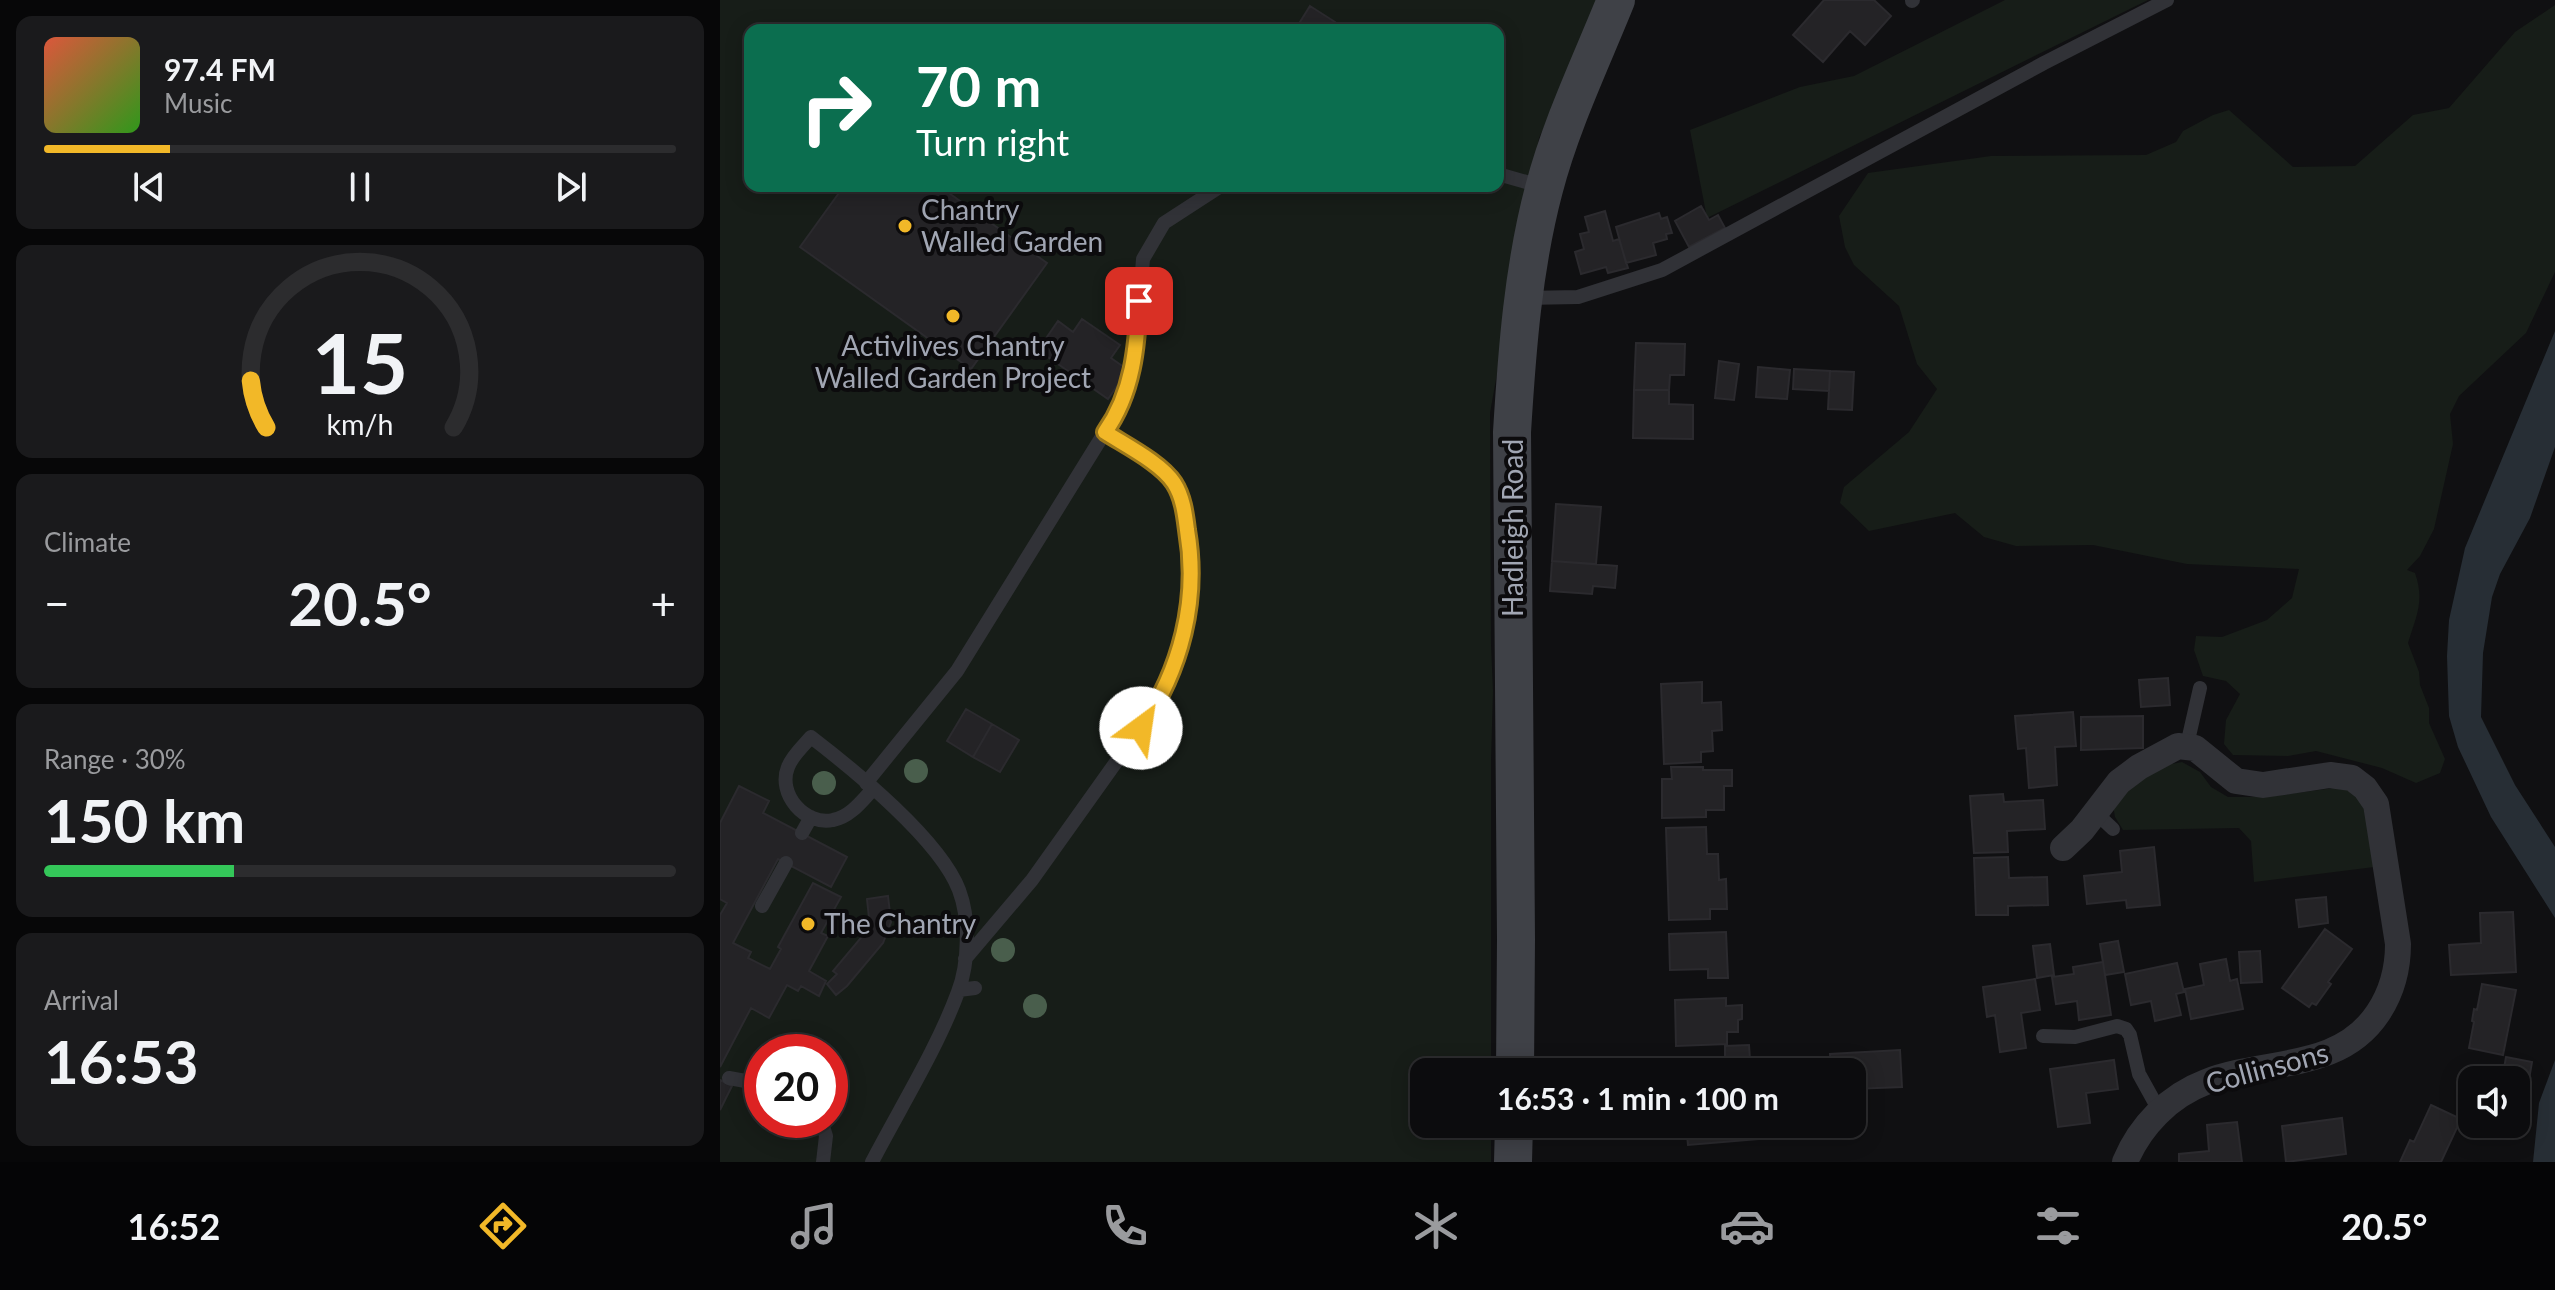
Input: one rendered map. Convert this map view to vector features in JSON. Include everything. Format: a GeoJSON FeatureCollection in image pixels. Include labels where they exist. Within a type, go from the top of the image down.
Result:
{"type":"FeatureCollection","features":[{"type":"Feature","properties":{"kind":"street","name":"Hadleigh Road"},"geometry":{"type":"LineString","coordinates":[[1515,1058],[1512,432],[1516,358],[1532,242],[1544,187],[1616,0]]}},
{"type":"Feature","properties":{"kind":"street"},"geometry":{"type":"LineString","coordinates":[[2063,848],[2105,821],[2119,782],[2168,749],[2187,745]]}},
{"type":"Feature","properties":{"kind":"street","name":"Collinsons"},"geometry":{"type":"LineString","coordinates":[[2125,1162],[2138,1137],[2160,1112],[2184,1093],[2236,1073],[2333,1052],[2351,1043],[2373,1021],[2384,1003],[2398,964],[2388,870],[2376,804],[2365,788],[2352,778],[2330,775],[2263,785],[2236,781],[2204,753],[2187,745]]}},
{"type":"Feature","properties":{"kind":"street"},"geometry":{"type":"LineString","coordinates":[[1513,1162],[1514,1138]]}},
{"type":"Feature","properties":{"kind":"lane"},"geometry":{"type":"LineString","coordinates":[[1525,298],[1578,297],[1662,270],[2044,63],[2167,0]]}},
{"type":"Feature","properties":{"kind":"lane"},"geometry":{"type":"LineString","coordinates":[[1504,176],[1544,187]]}},
{"type":"Feature","properties":{"kind":"lane"},"geometry":{"type":"LineString","coordinates":[[872,1162],[959,990],[965,959],[964,908],[950,872],[931,845],[869,786],[811,737],[793,758],[785,778],[794,804],[811,817],[837,820],[856,807],[869,786],[957,671],[1105,432],[1130,382],[1136,350],[1143,259],[1164,223],[1212,192]]}},
{"type":"Feature","properties":{"kind":"lane"},"geometry":{"type":"LineString","coordinates":[[965,959],[1032,880],[1156,706],[1177,657],[1189,612],[1191,556],[1182,501],[1173,482],[1162,470],[1105,432]]}},
{"type":"Feature","properties":{"kind":"lane"},"geometry":{"type":"LineString","coordinates":[[2187,745],[2200,688]]}},
{"type":"Feature","properties":{"kind":"lane"},"geometry":{"type":"LineString","coordinates":[[802,833],[811,817]]}},
{"type":"Feature","properties":{"kind":"lane"},"geometry":{"type":"LineString","coordinates":[[762,906],[786,863]]}},
{"type":"Feature","properties":{"kind":"lane"},"geometry":{"type":"LineString","coordinates":[[959,990],[975,988]]}},
{"type":"Feature","properties":{"kind":"lane"},"geometry":{"type":"LineString","coordinates":[[2043,1036],[2075,1037],[2117,1026],[2126,1029],[2139,1074],[2160,1112]]}},
{"type":"Feature","properties":{"kind":"lane"},"geometry":{"type":"LineString","coordinates":[[729,1078],[744,1081]]}},
{"type":"Feature","properties":{"kind":"lane"},"geometry":{"type":"LineString","coordinates":[[823,1162],[826,1138]]}},
{"type":"Feature","properties":{"kind":"shaded area"},"geometry":{"type":"Polygon","coordinates":[[[720,0],[1602,0],[1539,138],[1490,413],[1493,691],[1491,1058],[1410,1058],[1410,1138],[1491,1138],[1491,1162],[720,1162],[720,0]]]}},
{"type":"Feature","properties":{"kind":"shaded area"},"geometry":{"type":"Polygon","coordinates":[[[2005,0],[2148,0],[1707,218],[1690,130],[1800,87],[1854,76],[2005,0]]]}},
{"type":"Feature","properties":{"kind":"shaded area"},"geometry":{"type":"Polygon","coordinates":[[[2555,5],[2555,272],[2526,333],[2459,396],[2450,414],[2453,444],[2434,529],[2420,556],[2407,570],[2415,573],[2419,592],[2418,609],[2408,643],[2429,708],[2429,723],[2445,759],[2440,773],[2416,783],[2382,768],[2316,751],[2288,756],[2233,755],[2224,744],[2226,720],[2240,694],[2226,681],[2203,676],[2194,650],[2196,636],[2222,637],[2267,620],[2292,598],[2299,569],[2187,564],[2093,545],[2016,546],[1984,537],[1955,513],[1869,531],[1840,503],[1844,487],[1909,432],[1937,389],[1917,364],[1899,306],[1854,265],[1845,247],[1839,216],[1868,173],[1991,156],[2146,155],[2176,142],[2183,131],[2229,110],[2293,167],[2355,166],[2413,115],[2449,108],[2515,32],[2555,5]]]}},
{"type":"Feature","properties":{"kind":"shaded area"},"geometry":{"type":"Polygon","coordinates":[[[2555,331],[2555,447],[2530,518],[2500,574],[2492,597],[2483,653],[2481,717],[2515,785],[2555,847],[2555,918],[2491,817],[2458,747],[2449,716],[2447,656],[2449,620],[2465,548],[2555,331]]]}},
{"type":"Feature","properties":{"kind":"shaded area"},"geometry":{"type":"Polygon","coordinates":[[[2182,762],[2200,772],[2211,787],[2228,797],[2266,797],[2342,787],[2358,797],[2368,810],[2374,867],[2254,882],[2251,841],[2239,828],[2123,830],[2115,817],[2113,805],[2119,793],[2161,766],[2182,762]]]}},
{"type":"Feature","properties":{"kind":"shaded area"},"geometry":{"type":"Polygon","coordinates":[[[2555,1060],[2555,1162],[2533,1162],[2539,1103],[2555,1060]]]}},
{"type":"Feature","properties":{"kind":"building"},"geometry":{"type":"Polygon","coordinates":[[[1824,0],[1874,0],[1891,16],[1865,45],[1850,31],[1823,62],[1793,35],[1824,0]]]}},
{"type":"Feature","properties":{"kind":"building"},"geometry":{"type":"Polygon","coordinates":[[[1310,6],[1335,22],[1334,24],[1299,24],[1310,6]]]}},
{"type":"Feature","properties":{"kind":"building","name":"Activlives Chantry Walled Garden Project"},"geometry":{"type":"Polygon","coordinates":[[[840,192],[947,192],[1047,263],[971,369],[800,247],[840,192]]]}},
{"type":"Feature","properties":{"kind":"building"},"geometry":{"type":"Polygon","coordinates":[[[1701,206],[1709,220],[1718,215],[1725,228],[1689,247],[1675,221],[1701,206]]]}},
{"type":"Feature","properties":{"kind":"building"},"geometry":{"type":"Polygon","coordinates":[[[1605,211],[1613,241],[1619,239],[1628,268],[1608,273],[1606,267],[1581,274],[1575,252],[1584,249],[1580,234],[1589,232],[1585,217],[1605,211]]]}},
{"type":"Feature","properties":{"kind":"building"},"geometry":{"type":"Polygon","coordinates":[[[1659,213],[1661,219],[1667,217],[1672,233],[1666,234],[1667,239],[1653,243],[1656,255],[1626,263],[1616,227],[1659,213]]]}},
{"type":"Feature","properties":{"kind":"building"},"geometry":{"type":"Polygon","coordinates":[[[1082,319],[1120,345],[1111,358],[1128,370],[1108,399],[1038,350],[1058,321],[1073,332],[1082,319]]]}},
{"type":"Feature","properties":{"kind":"building"},"geometry":{"type":"Polygon","coordinates":[[[1636,343],[1685,344],[1684,375],[1670,375],[1669,390],[1634,390],[1636,343]]]}},
{"type":"Feature","properties":{"kind":"building"},"geometry":{"type":"Polygon","coordinates":[[[1719,361],[1739,364],[1734,400],[1715,398],[1719,361]]]}},
{"type":"Feature","properties":{"kind":"building"},"geometry":{"type":"Polygon","coordinates":[[[1758,367],[1790,370],[1787,399],[1756,397],[1758,367]]]}},
{"type":"Feature","properties":{"kind":"building"},"geometry":{"type":"Polygon","coordinates":[[[1794,369],[1830,371],[1829,391],[1793,389],[1794,369]]]}},
{"type":"Feature","properties":{"kind":"building"},"geometry":{"type":"Polygon","coordinates":[[[1830,371],[1854,372],[1852,410],[1828,409],[1830,371]]]}},
{"type":"Feature","properties":{"kind":"building"},"geometry":{"type":"Polygon","coordinates":[[[1634,390],[1669,390],[1669,404],[1693,405],[1693,439],[1633,438],[1634,390]]]}},
{"type":"Feature","properties":{"kind":"building"},"geometry":{"type":"Polygon","coordinates":[[[1556,504],[1601,507],[1596,564],[1552,561],[1556,504]]]}},
{"type":"Feature","properties":{"kind":"building"},"geometry":{"type":"Polygon","coordinates":[[[1552,561],[1617,566],[1615,588],[1593,586],[1592,594],[1550,591],[1552,561]]]}},
{"type":"Feature","properties":{"kind":"building"},"geometry":{"type":"Polygon","coordinates":[[[2168,678],[2170,705],[2141,707],[2139,680],[2168,678]]]}},
{"type":"Feature","properties":{"kind":"building"},"geometry":{"type":"Polygon","coordinates":[[[1702,682],[1702,703],[1721,702],[1722,730],[1712,731],[1713,751],[1701,752],[1701,762],[1664,764],[1661,684],[1702,682]]]}},
{"type":"Feature","properties":{"kind":"building"},"geometry":{"type":"Polygon","coordinates":[[[966,709],[992,724],[973,757],[947,741],[966,709]]]}},
{"type":"Feature","properties":{"kind":"building"},"geometry":{"type":"Polygon","coordinates":[[[2073,712],[2076,746],[2055,747],[2057,785],[2029,788],[2026,748],[2018,749],[2015,716],[2073,712]]]}},
{"type":"Feature","properties":{"kind":"building"},"geometry":{"type":"Polygon","coordinates":[[[2143,716],[2143,748],[2081,750],[2081,717],[2143,716]]]}},
{"type":"Feature","properties":{"kind":"building"},"geometry":{"type":"Polygon","coordinates":[[[992,724],[1019,740],[1000,772],[973,757],[992,724]]]}},
{"type":"Feature","properties":{"kind":"building"},"geometry":{"type":"Polygon","coordinates":[[[1671,767],[1732,770],[1732,786],[1724,786],[1724,810],[1706,810],[1706,817],[1662,818],[1662,779],[1672,779],[1671,767]]]}},
{"type":"Feature","properties":{"kind":"building","name":"The Chantry"},"geometry":{"type":"Polygon","coordinates":[[[739,786],[769,801],[763,813],[847,857],[831,887],[778,859],[733,943],[751,952],[748,958],[770,969],[781,949],[778,947],[813,883],[841,897],[821,933],[828,936],[809,971],[826,981],[819,996],[801,986],[798,991],[787,985],[769,1018],[751,1008],[720,1067],[720,915],[727,903],[720,899],[720,823],[739,786]]]}},
{"type":"Feature","properties":{"kind":"building"},"geometry":{"type":"Polygon","coordinates":[[[2003,794],[2004,802],[2043,800],[2045,829],[2007,831],[2008,852],[1974,853],[1970,796],[2003,794]]]}},
{"type":"Feature","properties":{"kind":"building"},"geometry":{"type":"Polygon","coordinates":[[[1706,827],[1707,854],[1718,854],[1719,880],[1726,879],[1727,909],[1710,909],[1710,919],[1669,920],[1666,828],[1706,827]]]}},
{"type":"Feature","properties":{"kind":"building"},"geometry":{"type":"Polygon","coordinates":[[[2154,847],[2160,905],[2127,908],[2126,900],[2087,904],[2084,876],[2122,872],[2120,851],[2154,847]]]}},
{"type":"Feature","properties":{"kind":"building"},"geometry":{"type":"Polygon","coordinates":[[[2008,857],[2009,878],[2047,877],[2048,905],[2008,906],[2008,915],[1976,915],[1974,858],[2008,857]]]}},
{"type":"Feature","properties":{"kind":"building"},"geometry":{"type":"Polygon","coordinates":[[[888,896],[891,922],[883,943],[836,995],[827,984],[837,974],[833,971],[865,933],[869,918],[867,899],[888,896]]]}},
{"type":"Feature","properties":{"kind":"building"},"geometry":{"type":"Polygon","coordinates":[[[2326,897],[2328,923],[2299,927],[2296,900],[2326,897]]]}},
{"type":"Feature","properties":{"kind":"building"},"geometry":{"type":"Polygon","coordinates":[[[2513,912],[2516,972],[2451,975],[2449,945],[2481,943],[2480,913],[2513,912]]]}},
{"type":"Feature","properties":{"kind":"building"},"geometry":{"type":"Polygon","coordinates":[[[2325,929],[2352,949],[2316,1005],[2312,1003],[2309,1007],[2282,988],[2325,929]]]}},
{"type":"Feature","properties":{"kind":"building"},"geometry":{"type":"Polygon","coordinates":[[[1726,932],[1728,978],[1708,978],[1708,969],[1670,970],[1669,934],[1726,932]]]}},
{"type":"Feature","properties":{"kind":"building"},"geometry":{"type":"Polygon","coordinates":[[[2118,941],[2124,972],[2105,975],[2100,944],[2118,941]]]}},
{"type":"Feature","properties":{"kind":"building"},"geometry":{"type":"Polygon","coordinates":[[[2050,944],[2054,975],[2037,978],[2033,946],[2050,944]]]}},
{"type":"Feature","properties":{"kind":"building"},"geometry":{"type":"Polygon","coordinates":[[[2260,951],[2262,982],[2241,983],[2239,952],[2260,951]]]}},
{"type":"Feature","properties":{"kind":"building"},"geometry":{"type":"Polygon","coordinates":[[[2226,959],[2230,981],[2237,979],[2243,1009],[2191,1019],[2185,989],[2204,985],[2200,964],[2226,959]]]}},
{"type":"Feature","properties":{"kind":"building"},"geometry":{"type":"Polygon","coordinates":[[[2103,962],[2111,1015],[2079,1020],[2077,1001],[2056,1004],[2052,977],[2074,974],[2073,967],[2103,962]]]}},
{"type":"Feature","properties":{"kind":"building"},"geometry":{"type":"Polygon","coordinates":[[[2177,963],[2184,992],[2176,994],[2181,1015],[2155,1021],[2151,1001],[2131,1005],[2125,974],[2177,963]]]}},
{"type":"Feature","properties":{"kind":"building"},"geometry":{"type":"Polygon","coordinates":[[[2035,979],[2040,1010],[2021,1013],[2026,1048],[2000,1052],[1995,1015],[1987,1017],[1983,987],[2035,979]]]}},
{"type":"Feature","properties":{"kind":"building"},"geometry":{"type":"Polygon","coordinates":[[[2482,984],[2516,990],[2503,1055],[2469,1048],[2474,1009],[2477,1010],[2482,984]]]}},
{"type":"Feature","properties":{"kind":"building"},"geometry":{"type":"Polygon","coordinates":[[[1726,998],[1726,1006],[1742,1005],[1738,1032],[1727,1032],[1727,1044],[1676,1046],[1675,1000],[1726,998]]]}},
{"type":"Feature","properties":{"kind":"building"},"geometry":{"type":"Polygon","coordinates":[[[1749,1045],[1750,1058],[1725,1058],[1725,1046],[1749,1045]]]}},
{"type":"Feature","properties":{"kind":"building"},"geometry":{"type":"Polygon","coordinates":[[[1900,1050],[1902,1087],[1866,1088],[1866,1058],[1830,1058],[1830,1054],[1900,1050]]]}},
{"type":"Feature","properties":{"kind":"building"},"geometry":{"type":"Polygon","coordinates":[[[2506,1057],[2532,1062],[2530,1074],[2530,1066],[2504,1066],[2506,1057]]]}},
{"type":"Feature","properties":{"kind":"building"},"geometry":{"type":"Polygon","coordinates":[[[2114,1060],[2118,1089],[2086,1093],[2090,1123],[2058,1127],[2050,1069],[2114,1060]]]}},
{"type":"Feature","properties":{"kind":"building"},"geometry":{"type":"Polygon","coordinates":[[[720,1080],[732,1086],[720,1110],[720,1080]]]}},
{"type":"Feature","properties":{"kind":"building"},"geometry":{"type":"Polygon","coordinates":[[[2431,1105],[2458,1118],[2458,1125],[2441,1162],[2400,1162],[2410,1140],[2414,1142],[2431,1105]]]}},
{"type":"Feature","properties":{"kind":"building"},"geometry":{"type":"Polygon","coordinates":[[[2342,1118],[2346,1154],[2286,1162],[2282,1126],[2342,1118]]]}},
{"type":"Feature","properties":{"kind":"building"},"geometry":{"type":"Polygon","coordinates":[[[2237,1122],[2242,1162],[2179,1162],[2179,1154],[2209,1151],[2207,1125],[2237,1122]]]}},
{"type":"Feature","properties":{"kind":"building"},"geometry":{"type":"Polygon","coordinates":[[[1687,1138],[1770,1138],[1688,1145],[1687,1138]]]}},
{"type":"Feature","properties":{"kind":"place","name":"Chantry Walled Garden"},"geometry":{"type":"Point","coordinates":[905,226]}},
{"type":"Feature","properties":{"kind":"place","name":"Activlives Chantry Walled Garden Project"},"geometry":{"type":"Point","coordinates":[953,316]}},
{"type":"Feature","properties":{"kind":"place","name":"The Chantry"},"geometry":{"type":"Point","coordinates":[808,924]}},
{"type":"Feature","properties":{"kind":"route"},"geometry":{"type":"LineString","coordinates":[[1139,301],[1136,350],[1130,382],[1105,432],[1162,470],[1173,482],[1182,501],[1191,556],[1189,612],[1177,657],[1156,706],[1141,728]]}}]}
